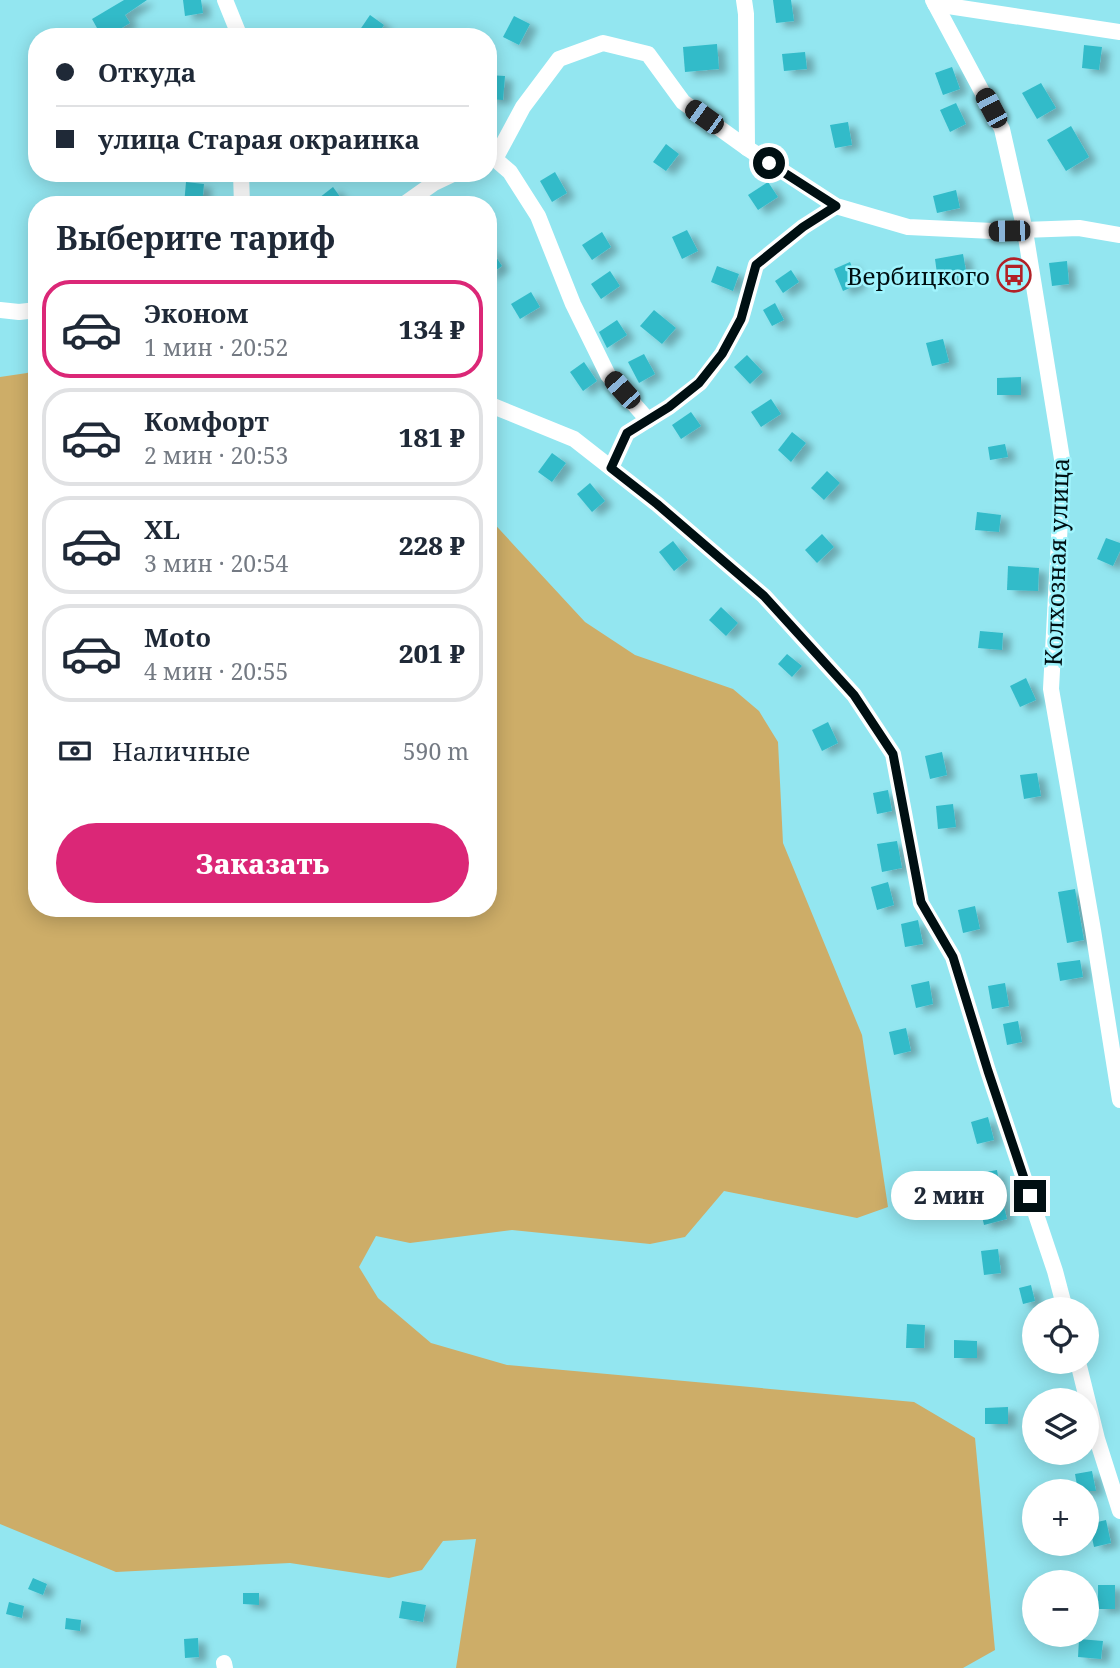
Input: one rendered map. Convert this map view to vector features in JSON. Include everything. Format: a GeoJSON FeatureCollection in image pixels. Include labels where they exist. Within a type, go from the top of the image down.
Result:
{"type":"FeatureCollection","features":[{"type":"Feature","properties":{"kind":"street"},"geometry":{"type":"LineString","coordinates":[[225,0],[236,28]]}},
{"type":"Feature","properties":{"kind":"street"},"geometry":{"type":"LineString","coordinates":[[744,0],[747,148]]}},
{"type":"Feature","properties":{"kind":"street"},"geometry":{"type":"LineString","coordinates":[[934,2],[1120,33]]}},
{"type":"Feature","properties":{"kind":"street","name":"Колхозная улица"},"geometry":{"type":"LineString","coordinates":[[934,2],[1002,129],[1025,231],[1063,465],[1051,689],[1120,1100]]}},
{"type":"Feature","properties":{"kind":"street"},"geometry":{"type":"LineString","coordinates":[[497,151],[523,107],[559,59],[603,43],[648,54],[683,102],[836,206],[908,227],[993,231],[1079,228],[1120,235]]}},
{"type":"Feature","properties":{"kind":"street"},"geometry":{"type":"LineString","coordinates":[[497,163],[510,172],[538,216],[573,304],[608,375],[648,420]]}},
{"type":"Feature","properties":{"kind":"street"},"geometry":{"type":"LineString","coordinates":[[415,196],[436,182]]}},
{"type":"Feature","properties":{"kind":"street"},"geometry":{"type":"LineString","coordinates":[[611,468],[627,433],[669,407],[699,383],[722,354],[741,319],[756,265],[803,227],[836,206]]}},
{"type":"Feature","properties":{"kind":"street"},"geometry":{"type":"LineString","coordinates":[[0,310],[28,311]]}},
{"type":"Feature","properties":{"kind":"street"},"geometry":{"type":"LineString","coordinates":[[497,408],[574,439],[657,504],[764,596],[854,695],[893,754],[921,902],[953,957],[1062,1297]]}},
{"type":"Feature","properties":{"kind":"street"},"geometry":{"type":"LineString","coordinates":[[1081,1374],[1097,1439],[1120,1511]]}},
{"type":"Feature","properties":{"kind":"shaded area"},"geometry":{"type":"Polygon","coordinates":[[[27,373],[28,917],[497,917],[497,527],[585,622],[635,655],[733,689],[759,711],[778,742],[783,843],[862,1035],[888,1207],[857,1218],[724,1191],[685,1237],[650,1244],[512,1230],[410,1243],[376,1236],[359,1267],[378,1298],[431,1343],[507,1365],[914,1402],[975,1438],[995,1650],[963,1668],[456,1668],[476,1539],[443,1541],[422,1570],[389,1578],[290,1563],[116,1572],[0,1524],[0,377],[27,373]]]}},
{"type":"Feature","properties":{"kind":"building"},"geometry":{"type":"Polygon","coordinates":[[[124,0],[147,0],[125,15],[130,23],[122,28],[97,28],[92,19],[124,0]]]}},
{"type":"Feature","properties":{"kind":"building"},"geometry":{"type":"Polygon","coordinates":[[[183,0],[201,0],[203,13],[185,16],[183,0]]]}},
{"type":"Feature","properties":{"kind":"building"},"geometry":{"type":"Polygon","coordinates":[[[773,0],[791,0],[794,21],[776,23],[773,0]]]}},
{"type":"Feature","properties":{"kind":"building"},"geometry":{"type":"Polygon","coordinates":[[[370,15],[384,25],[382,28],[361,28],[370,15]]]}},
{"type":"Feature","properties":{"kind":"building"},"geometry":{"type":"Polygon","coordinates":[[[514,16],[530,24],[519,45],[503,37],[514,16]]]}},
{"type":"Feature","properties":{"kind":"building"},"geometry":{"type":"Polygon","coordinates":[[[717,44],[719,69],[685,72],[683,47],[717,44]]]}},
{"type":"Feature","properties":{"kind":"building"},"geometry":{"type":"Polygon","coordinates":[[[1084,45],[1102,47],[1099,70],[1082,68],[1084,45]]]}},
{"type":"Feature","properties":{"kind":"building"},"geometry":{"type":"Polygon","coordinates":[[[805,52],[807,69],[784,71],[782,54],[805,52]]]}},
{"type":"Feature","properties":{"kind":"building"},"geometry":{"type":"Polygon","coordinates":[[[952,67],[960,89],[943,95],[935,73],[952,67]]]}},
{"type":"Feature","properties":{"kind":"building"},"geometry":{"type":"Polygon","coordinates":[[[497,76],[505,76],[503,100],[497,100],[497,76]]]}},
{"type":"Feature","properties":{"kind":"building"},"geometry":{"type":"Polygon","coordinates":[[[1041,83],[1056,108],[1037,119],[1022,93],[1041,83]]]}},
{"type":"Feature","properties":{"kind":"building"},"geometry":{"type":"Polygon","coordinates":[[[956,103],[966,124],[950,132],[940,110],[956,103]]]}},
{"type":"Feature","properties":{"kind":"building"},"geometry":{"type":"Polygon","coordinates":[[[848,122],[852,145],[835,148],[830,125],[848,122]]]}},
{"type":"Feature","properties":{"kind":"building"},"geometry":{"type":"Polygon","coordinates":[[[1071,126],[1089,157],[1066,171],[1047,140],[1071,126]]]}},
{"type":"Feature","properties":{"kind":"building"},"geometry":{"type":"Polygon","coordinates":[[[666,144],[679,154],[666,171],[653,162],[666,144]]]}},
{"type":"Feature","properties":{"kind":"building"},"geometry":{"type":"Polygon","coordinates":[[[555,172],[567,193],[552,202],[540,181],[555,172]]]}},
{"type":"Feature","properties":{"kind":"building"},"geometry":{"type":"Polygon","coordinates":[[[186,182],[204,184],[203,196],[185,196],[186,182]]]}},
{"type":"Feature","properties":{"kind":"building"},"geometry":{"type":"Polygon","coordinates":[[[768,182],[778,197],[758,210],[748,195],[768,182]]]}},
{"type":"Feature","properties":{"kind":"building"},"geometry":{"type":"Polygon","coordinates":[[[333,187],[340,196],[322,196],[333,187]]]}},
{"type":"Feature","properties":{"kind":"building"},"geometry":{"type":"Polygon","coordinates":[[[956,190],[960,208],[937,213],[933,196],[956,190]]]}},
{"type":"Feature","properties":{"kind":"building"},"geometry":{"type":"Polygon","coordinates":[[[687,230],[698,251],[682,259],[672,237],[687,230]]]}},
{"type":"Feature","properties":{"kind":"building"},"geometry":{"type":"Polygon","coordinates":[[[602,232],[611,247],[592,260],[582,245],[602,232]]]}},
{"type":"Feature","properties":{"kind":"building"},"geometry":{"type":"Polygon","coordinates":[[[963,254],[967,276],[938,281],[935,259],[963,254]]]}},
{"type":"Feature","properties":{"kind":"building"},"geometry":{"type":"Polygon","coordinates":[[[1067,261],[1069,284],[1052,286],[1049,263],[1067,261]]]}},
{"type":"Feature","properties":{"kind":"building"},"geometry":{"type":"Polygon","coordinates":[[[850,262],[859,284],[843,291],[834,269],[850,262]]]}},
{"type":"Feature","properties":{"kind":"building"},"geometry":{"type":"Polygon","coordinates":[[[717,266],[739,274],[733,291],[711,282],[717,266]]]}},
{"type":"Feature","properties":{"kind":"building"},"geometry":{"type":"Polygon","coordinates":[[[791,270],[799,282],[783,293],[775,281],[791,270]]]}},
{"type":"Feature","properties":{"kind":"building"},"geometry":{"type":"Polygon","coordinates":[[[610,271],[620,286],[601,299],[591,284],[610,271]]]}},
{"type":"Feature","properties":{"kind":"building"},"geometry":{"type":"Polygon","coordinates":[[[531,292],[540,307],[520,319],[511,304],[531,292]]]}},
{"type":"Feature","properties":{"kind":"building"},"geometry":{"type":"Polygon","coordinates":[[[775,303],[784,320],[772,326],[763,310],[775,303]]]}},
{"type":"Feature","properties":{"kind":"building"},"geometry":{"type":"Polygon","coordinates":[[[654,310],[676,328],[662,344],[640,326],[654,310]]]}},
{"type":"Feature","properties":{"kind":"building"},"geometry":{"type":"Polygon","coordinates":[[[617,320],[627,335],[607,348],[599,332],[617,320]]]}},
{"type":"Feature","properties":{"kind":"building"},"geometry":{"type":"Polygon","coordinates":[[[943,339],[949,362],[932,366],[926,343],[943,339]]]}},
{"type":"Feature","properties":{"kind":"building"},"geometry":{"type":"Polygon","coordinates":[[[644,354],[655,374],[639,383],[628,362],[644,354]]]}},
{"type":"Feature","properties":{"kind":"building"},"geometry":{"type":"Polygon","coordinates":[[[747,355],[763,372],[750,384],[734,367],[747,355]]]}},
{"type":"Feature","properties":{"kind":"building"},"geometry":{"type":"Polygon","coordinates":[[[584,362],[597,381],[583,391],[570,372],[584,362]]]}},
{"type":"Feature","properties":{"kind":"building"},"geometry":{"type":"Polygon","coordinates":[[[1021,377],[1021,395],[997,395],[997,378],[1021,377]]]}},
{"type":"Feature","properties":{"kind":"building"},"geometry":{"type":"Polygon","coordinates":[[[771,399],[781,414],[761,427],[751,412],[771,399]]]}},
{"type":"Feature","properties":{"kind":"building"},"geometry":{"type":"Polygon","coordinates":[[[691,412],[701,426],[681,439],[672,425],[691,412]]]}},
{"type":"Feature","properties":{"kind":"building"},"geometry":{"type":"Polygon","coordinates":[[[792,432],[806,443],[791,462],[778,450],[792,432]]]}},
{"type":"Feature","properties":{"kind":"building"},"geometry":{"type":"Polygon","coordinates":[[[1005,444],[1008,457],[990,460],[988,447],[1005,444]]]}},
{"type":"Feature","properties":{"kind":"building"},"geometry":{"type":"Polygon","coordinates":[[[552,453],[566,463],[552,482],[538,472],[552,453]]]}},
{"type":"Feature","properties":{"kind":"building"},"geometry":{"type":"Polygon","coordinates":[[[827,471],[840,483],[824,500],[811,488],[827,471]]]}},
{"type":"Feature","properties":{"kind":"building"},"geometry":{"type":"Polygon","coordinates":[[[590,483],[605,501],[592,512],[577,494],[590,483]]]}},
{"type":"Feature","properties":{"kind":"building"},"geometry":{"type":"Polygon","coordinates":[[[977,512],[1001,515],[999,532],[975,530],[977,512]]]}},
{"type":"Feature","properties":{"kind":"building"},"geometry":{"type":"Polygon","coordinates":[[[822,534],[834,547],[817,563],[805,550],[822,534]]]}},
{"type":"Feature","properties":{"kind":"building"},"geometry":{"type":"Polygon","coordinates":[[[1106,538],[1120,543],[1120,551],[1113,566],[1097,559],[1106,538]]]}},
{"type":"Feature","properties":{"kind":"building"},"geometry":{"type":"Polygon","coordinates":[[[673,541],[688,560],[674,571],[659,552],[673,541]]]}},
{"type":"Feature","properties":{"kind":"building"},"geometry":{"type":"Polygon","coordinates":[[[1008,566],[1039,568],[1038,591],[1007,590],[1008,566]]]}},
{"type":"Feature","properties":{"kind":"building"},"geometry":{"type":"Polygon","coordinates":[[[721,607],[738,623],[726,636],[709,620],[721,607]]]}},
{"type":"Feature","properties":{"kind":"building"},"geometry":{"type":"Polygon","coordinates":[[[980,631],[1003,633],[1002,650],[978,648],[980,631]]]}},
{"type":"Feature","properties":{"kind":"building"},"geometry":{"type":"Polygon","coordinates":[[[787,654],[802,666],[792,677],[778,664],[787,654]]]}},
{"type":"Feature","properties":{"kind":"building"},"geometry":{"type":"Polygon","coordinates":[[[1026,678],[1036,700],[1020,707],[1010,686],[1026,678]]]}},
{"type":"Feature","properties":{"kind":"building"},"geometry":{"type":"Polygon","coordinates":[[[828,722],[838,743],[822,751],[812,730],[828,722]]]}},
{"type":"Feature","properties":{"kind":"building"},"geometry":{"type":"Polygon","coordinates":[[[942,752],[947,775],[930,779],[925,756],[942,752]]]}},
{"type":"Feature","properties":{"kind":"building"},"geometry":{"type":"Polygon","coordinates":[[[1037,773],[1041,796],[1024,799],[1020,775],[1037,773]]]}},
{"type":"Feature","properties":{"kind":"building"},"geometry":{"type":"Polygon","coordinates":[[[888,790],[892,811],[877,814],[873,793],[888,790]]]}},
{"type":"Feature","properties":{"kind":"building"},"geometry":{"type":"Polygon","coordinates":[[[953,804],[956,827],[938,829],[936,806],[953,804]]]}},
{"type":"Feature","properties":{"kind":"building"},"geometry":{"type":"Polygon","coordinates":[[[897,841],[902,868],[882,872],[877,844],[897,841]]]}},
{"type":"Feature","properties":{"kind":"building"},"geometry":{"type":"Polygon","coordinates":[[[888,882],[894,905],[877,910],[871,887],[888,882]]]}},
{"type":"Feature","properties":{"kind":"building"},"geometry":{"type":"Polygon","coordinates":[[[1075,889],[1084,940],[1067,943],[1058,892],[1075,889]]]}},
{"type":"Feature","properties":{"kind":"building"},"geometry":{"type":"Polygon","coordinates":[[[975,906],[980,929],[963,933],[958,910],[975,906]]]}},
{"type":"Feature","properties":{"kind":"building"},"geometry":{"type":"Polygon","coordinates":[[[918,920],[923,944],[905,947],[901,924],[918,920]]]}},
{"type":"Feature","properties":{"kind":"building"},"geometry":{"type":"Polygon","coordinates":[[[1080,960],[1083,977],[1060,981],[1057,963],[1080,960]]]}},
{"type":"Feature","properties":{"kind":"building"},"geometry":{"type":"Polygon","coordinates":[[[929,981],[933,1004],[916,1008],[911,985],[929,981]]]}},
{"type":"Feature","properties":{"kind":"building"},"geometry":{"type":"Polygon","coordinates":[[[1005,983],[1009,1006],[992,1009],[988,986],[1005,983]]]}},
{"type":"Feature","properties":{"kind":"building"},"geometry":{"type":"Polygon","coordinates":[[[1018,1021],[1022,1042],[1007,1045],[1003,1024],[1018,1021]]]}},
{"type":"Feature","properties":{"kind":"building"},"geometry":{"type":"Polygon","coordinates":[[[906,1028],[911,1051],[894,1055],[889,1032],[906,1028]]]}},
{"type":"Feature","properties":{"kind":"building"},"geometry":{"type":"Polygon","coordinates":[[[988,1117],[994,1140],[977,1144],[971,1122],[988,1117]]]}},
{"type":"Feature","properties":{"kind":"building"},"geometry":{"type":"Polygon","coordinates":[[[997,1170],[1007,1219],[984,1225],[980,1208],[985,1207],[980,1173],[997,1170]]]}},
{"type":"Feature","properties":{"kind":"building"},"geometry":{"type":"Polygon","coordinates":[[[998,1249],[1001,1273],[984,1275],[981,1251],[998,1249]]]}},
{"type":"Feature","properties":{"kind":"building"},"geometry":{"type":"Polygon","coordinates":[[[1031,1285],[1034,1297],[1022,1297],[1022,1300],[1019,1288],[1031,1285]]]}},
{"type":"Feature","properties":{"kind":"building"},"geometry":{"type":"Polygon","coordinates":[[[907,1324],[925,1325],[924,1348],[906,1348],[907,1324]]]}},
{"type":"Feature","properties":{"kind":"building"},"geometry":{"type":"Polygon","coordinates":[[[954,1340],[977,1341],[977,1358],[954,1358],[954,1340]]]}},
{"type":"Feature","properties":{"kind":"building"},"geometry":{"type":"Polygon","coordinates":[[[1008,1407],[1008,1424],[985,1424],[985,1408],[1008,1407]]]}},
{"type":"Feature","properties":{"kind":"building"},"geometry":{"type":"Polygon","coordinates":[[[1092,1471],[1094,1479],[1076,1479],[1075,1474],[1092,1471]]]}},
{"type":"Feature","properties":{"kind":"building"},"geometry":{"type":"Polygon","coordinates":[[[1106,1520],[1111,1543],[1099,1546],[1099,1522],[1106,1520]]]}},
{"type":"Feature","properties":{"kind":"building"},"geometry":{"type":"Polygon","coordinates":[[[33,1578],[47,1584],[43,1595],[28,1589],[33,1578]]]}},
{"type":"Feature","properties":{"kind":"building"},"geometry":{"type":"Polygon","coordinates":[[[1099,1585],[1115,1585],[1115,1609],[1099,1609],[1099,1585]]]}},
{"type":"Feature","properties":{"kind":"building"},"geometry":{"type":"Polygon","coordinates":[[[243,1593],[259,1593],[259,1605],[243,1604],[243,1593]]]}},
{"type":"Feature","properties":{"kind":"building"},"geometry":{"type":"Polygon","coordinates":[[[402,1601],[426,1605],[423,1622],[399,1618],[402,1601]]]}},
{"type":"Feature","properties":{"kind":"building"},"geometry":{"type":"Polygon","coordinates":[[[9,1602],[24,1606],[22,1618],[6,1614],[9,1602]]]}},
{"type":"Feature","properties":{"kind":"building"},"geometry":{"type":"Polygon","coordinates":[[[66,1618],[81,1620],[80,1631],[65,1629],[66,1618]]]}},
{"type":"Feature","properties":{"kind":"building"},"geometry":{"type":"Polygon","coordinates":[[[198,1638],[199,1657],[185,1658],[184,1639],[198,1638]]]}},
{"type":"Feature","properties":{"kind":"building"},"geometry":{"type":"Polygon","coordinates":[[[1099,1641],[1103,1641],[1101,1659],[1078,1657],[1079,1647],[1099,1647],[1099,1641]]]}},
{"type":"Feature","properties":{"kind":"place","name":"Вербицкого"},"geometry":{"type":"Point","coordinates":[1014,275]}},
{"type":"Feature","properties":{"kind":"route"},"geometry":{"type":"LineString","coordinates":[[769,163],[836,206],[803,227],[756,265],[741,319],[722,354],[699,383],[669,407],[627,433],[611,468],[764,596],[854,695],[893,754],[921,902],[953,957],[1030,1196]]}}]}
